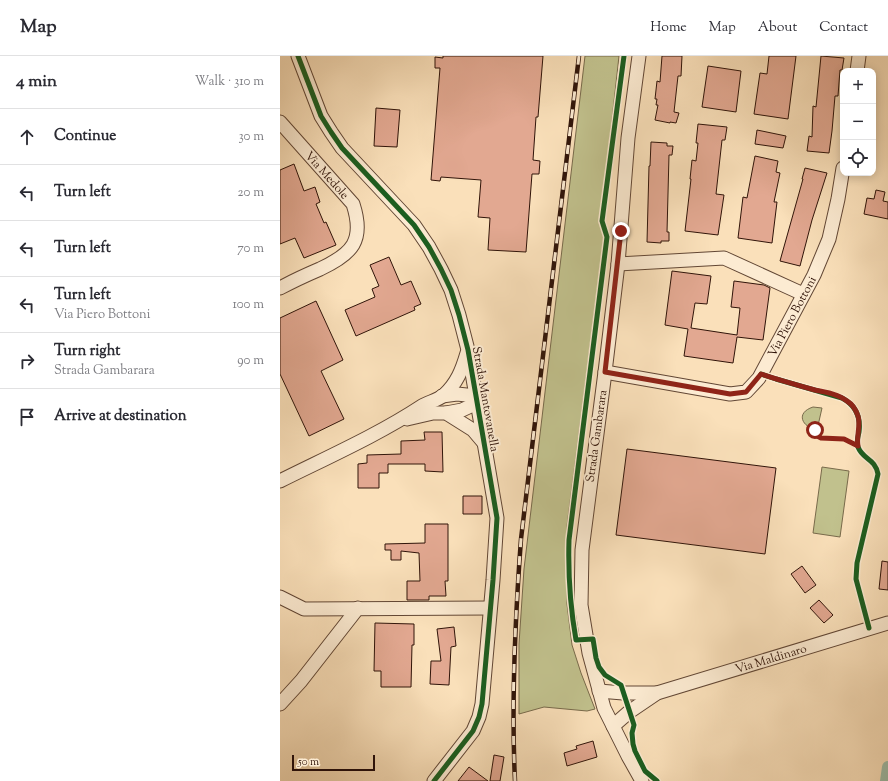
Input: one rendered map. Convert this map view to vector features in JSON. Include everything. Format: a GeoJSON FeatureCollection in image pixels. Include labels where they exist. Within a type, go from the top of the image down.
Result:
{"type":"FeatureCollection","features":[{"type":"Feature","properties":{"kind":"street","name":"Strada Mantovanella"},"geometry":{"type":"LineString","coordinates":[[298,56],[321,116],[331,132],[342,148],[414,225],[429,247],[451,290],[468,350],[497,518],[493,580],[482,704],[479,717],[473,731],[434,781]]}},
{"type":"Feature","properties":{"kind":"street","name":"Strada Gambarara"},"geometry":{"type":"LineString","coordinates":[[639,56],[628,138],[618,264],[582,550],[581,605],[589,653],[604,708],[642,781]]}},
{"type":"Feature","properties":{"kind":"street"},"geometry":{"type":"LineString","coordinates":[[857,68],[859,56]]}},
{"type":"Feature","properties":{"kind":"street","name":"Via Medole"},"geometry":{"type":"LineString","coordinates":[[280,122],[353,204],[358,217],[356,239],[350,251],[334,262],[280,288]]}},
{"type":"Feature","properties":{"kind":"street","name":"Via Piero Bottoni"},"geometry":{"type":"LineString","coordinates":[[605,372],[730,394],[746,392],[759,378],[814,275],[829,239],[842,176]]}},
{"type":"Feature","properties":{"kind":"street"},"geometry":{"type":"LineString","coordinates":[[618,264],[724,258],[803,294]]}},
{"type":"Feature","properties":{"kind":"street"},"geometry":{"type":"LineString","coordinates":[[442,396],[454,384],[461,372],[468,350]]}},
{"type":"Feature","properties":{"kind":"street"},"geometry":{"type":"LineString","coordinates":[[280,481],[400,421],[430,401],[442,396],[457,394],[477,400]]}},
{"type":"Feature","properties":{"kind":"street"},"geometry":{"type":"LineString","coordinates":[[400,421],[462,410],[477,400]]}},
{"type":"Feature","properties":{"kind":"street"},"geometry":{"type":"LineString","coordinates":[[446,413],[473,430],[485,444]]}},
{"type":"Feature","properties":{"kind":"street"},"geometry":{"type":"LineString","coordinates":[[280,597],[304,609],[490,608]]}},
{"type":"Feature","properties":{"kind":"street"},"geometry":{"type":"LineString","coordinates":[[280,704],[301,681],[358,608]]}},
{"type":"Feature","properties":{"kind":"street","name":"Via Maldinaro"},"geometry":{"type":"LineString","coordinates":[[599,691],[656,693],[887,623]]}},
{"type":"Feature","properties":{"kind":"street","name":"Via Maldinaro"},"geometry":{"type":"LineString","coordinates":[[613,726],[629,712],[656,693]]}},
{"type":"Feature","properties":{"kind":"green space"},"geometry":{"type":"Polygon","coordinates":[[[585,56],[619,56],[601,220],[604,238],[567,526],[567,604],[572,645],[595,709],[587,711],[544,707],[519,714],[519,644],[524,569],[585,56]]]}},
{"type":"Feature","properties":{"kind":"green space"},"geometry":{"type":"Polygon","coordinates":[[[813,407],[822,408],[817,430],[804,423],[802,416],[807,410],[813,407]]]}},
{"type":"Feature","properties":{"kind":"green space"},"geometry":{"type":"Polygon","coordinates":[[[822,467],[849,471],[840,537],[813,533],[822,467]]]}},
{"type":"Feature","properties":{"kind":"building"},"geometry":{"type":"Polygon","coordinates":[[[443,56],[543,56],[533,160],[540,161],[539,174],[532,174],[526,252],[488,250],[490,218],[478,217],[481,180],[441,177],[440,181],[431,180],[440,68],[435,68],[435,57],[443,58],[443,56]]]}},
{"type":"Feature","properties":{"kind":"building"},"geometry":{"type":"Polygon","coordinates":[[[662,56],[682,56],[681,76],[678,76],[674,112],[679,113],[676,123],[655,120],[658,105],[656,105],[657,99],[655,99],[657,81],[660,82],[662,56]]]}},
{"type":"Feature","properties":{"kind":"building"},"geometry":{"type":"Polygon","coordinates":[[[769,56],[796,56],[788,119],[754,114],[760,73],[767,74],[769,56]]]}},
{"type":"Feature","properties":{"kind":"building"},"geometry":{"type":"Polygon","coordinates":[[[821,56],[844,58],[842,68],[840,68],[838,96],[835,96],[829,153],[807,151],[809,136],[812,137],[813,106],[816,107],[821,56]]]}},
{"type":"Feature","properties":{"kind":"building"},"geometry":{"type":"Polygon","coordinates":[[[708,66],[741,71],[736,112],[702,107],[708,66]]]}},
{"type":"Feature","properties":{"kind":"building"},"geometry":{"type":"Polygon","coordinates":[[[376,108],[400,110],[397,147],[374,146],[376,108]]]}},
{"type":"Feature","properties":{"kind":"building"},"geometry":{"type":"Polygon","coordinates":[[[698,124],[727,127],[725,140],[722,140],[716,194],[724,195],[718,235],[685,231],[692,160],[696,161],[698,124]]]}},
{"type":"Feature","properties":{"kind":"building"},"geometry":{"type":"Polygon","coordinates":[[[757,130],[786,136],[783,148],[755,144],[757,130]]]}},
{"type":"Feature","properties":{"kind":"building"},"geometry":{"type":"Polygon","coordinates":[[[651,142],[667,143],[667,146],[673,146],[672,155],[669,155],[667,232],[669,232],[669,241],[661,241],[661,243],[647,242],[651,142]]]}},
{"type":"Feature","properties":{"kind":"building"},"geometry":{"type":"Polygon","coordinates":[[[755,156],[778,161],[776,172],[780,173],[774,202],[777,202],[772,243],[738,238],[743,197],[747,198],[755,156]]]}},
{"type":"Feature","properties":{"kind":"building"},"geometry":{"type":"Polygon","coordinates":[[[294,164],[304,191],[315,187],[320,202],[316,204],[336,245],[304,258],[295,238],[280,244],[280,170],[294,164]]]}},
{"type":"Feature","properties":{"kind":"building"},"geometry":{"type":"Polygon","coordinates":[[[805,168],[827,173],[812,220],[800,266],[780,261],[805,168]]]}},
{"type":"Feature","properties":{"kind":"building"},"geometry":{"type":"Polygon","coordinates":[[[876,190],[885,192],[883,201],[888,202],[888,219],[864,214],[867,198],[874,199],[876,190]]]}},
{"type":"Feature","properties":{"kind":"building"},"geometry":{"type":"Polygon","coordinates":[[[389,257],[401,285],[411,281],[421,304],[414,307],[415,310],[356,336],[345,310],[375,297],[372,289],[379,286],[370,265],[389,257]]]}},
{"type":"Feature","properties":{"kind":"building"},"geometry":{"type":"Polygon","coordinates":[[[672,271],[711,276],[707,304],[695,303],[691,328],[737,335],[740,308],[731,307],[734,281],[764,285],[770,288],[763,340],[737,337],[733,363],[684,356],[688,329],[665,325],[672,271]]]}},
{"type":"Feature","properties":{"kind":"building"},"geometry":{"type":"Polygon","coordinates":[[[316,301],[343,360],[321,371],[344,419],[309,436],[280,374],[280,318],[316,301]]]}},
{"type":"Feature","properties":{"kind":"building"},"geometry":{"type":"Polygon","coordinates":[[[424,432],[442,432],[443,472],[425,471],[425,464],[388,464],[388,473],[379,473],[379,488],[358,488],[358,464],[367,463],[367,455],[401,454],[401,441],[425,440],[424,432]]]}},
{"type":"Feature","properties":{"kind":"building"},"geometry":{"type":"Polygon","coordinates":[[[627,449],[776,468],[765,554],[616,535],[627,449]]]}},
{"type":"Feature","properties":{"kind":"building"},"geometry":{"type":"Polygon","coordinates":[[[463,496],[482,496],[482,514],[463,514],[463,496]]]}},
{"type":"Feature","properties":{"kind":"building"},"geometry":{"type":"Polygon","coordinates":[[[425,524],[448,524],[448,581],[445,581],[446,596],[429,596],[429,600],[407,600],[407,581],[420,581],[419,553],[401,551],[401,560],[391,560],[391,550],[385,550],[385,544],[425,543],[425,524]]]}},
{"type":"Feature","properties":{"kind":"building"},"geometry":{"type":"Polygon","coordinates":[[[882,561],[888,562],[888,590],[879,589],[882,561]]]}},
{"type":"Feature","properties":{"kind":"building"},"geometry":{"type":"Polygon","coordinates":[[[802,566],[816,585],[805,593],[791,574],[802,566]]]}},
{"type":"Feature","properties":{"kind":"building"},"geometry":{"type":"Polygon","coordinates":[[[819,600],[833,615],[824,623],[810,608],[819,600]]]}},
{"type":"Feature","properties":{"kind":"building"},"geometry":{"type":"Polygon","coordinates":[[[375,623],[414,624],[411,687],[381,687],[381,671],[374,671],[375,623]]]}},
{"type":"Feature","properties":{"kind":"building"},"geometry":{"type":"Polygon","coordinates":[[[454,627],[456,646],[451,647],[449,685],[430,684],[431,661],[441,661],[437,629],[454,627]]]}},
{"type":"Feature","properties":{"kind":"building"},"geometry":{"type":"Polygon","coordinates":[[[593,741],[597,757],[567,766],[564,753],[577,749],[576,746],[593,741]]]}},
{"type":"Feature","properties":{"kind":"building"},"geometry":{"type":"Polygon","coordinates":[[[494,755],[504,757],[500,781],[490,781],[494,755]]]}},
{"type":"Feature","properties":{"kind":"building"},"geometry":{"type":"Polygon","coordinates":[[[469,767],[488,781],[458,781],[469,767]]]}},
{"type":"Feature","properties":{"kind":"waterway"},"geometry":{"type":"LineString","coordinates":[[886,781],[888,767]]}},
{"type":"Feature","properties":{"kind":"railway"},"geometry":{"type":"LineString","coordinates":[[515,781],[513,720],[514,660],[521,539],[579,56]]}},
{"type":"Feature","properties":{"kind":"cycle path"},"geometry":{"type":"LineString","coordinates":[[298,56],[321,116],[331,132],[342,148],[414,225],[429,247],[451,290],[468,350],[497,518],[493,580],[482,704],[479,717],[473,731],[434,781]]}},
{"type":"Feature","properties":{"kind":"cycle path"},"geometry":{"type":"LineString","coordinates":[[624,56],[602,221],[607,237],[569,540],[569,578],[576,640],[593,639],[599,667],[605,675],[621,685],[634,725],[632,733],[635,751],[645,771],[657,781]]}},
{"type":"Feature","properties":{"kind":"cycle path"},"geometry":{"type":"LineString","coordinates":[[761,374],[842,398],[854,408],[858,416],[858,447],[860,451],[872,462],[878,474],[857,563],[856,579],[869,628]]}},
{"type":"Feature","properties":{"kind":"route"},"geometry":{"type":"LineString","coordinates":[[621,231],[605,372],[730,394],[746,392],[761,374],[834,395],[848,401],[854,406],[859,422],[857,441],[858,446],[844,439],[821,438],[817,436],[815,430]]}}]}
